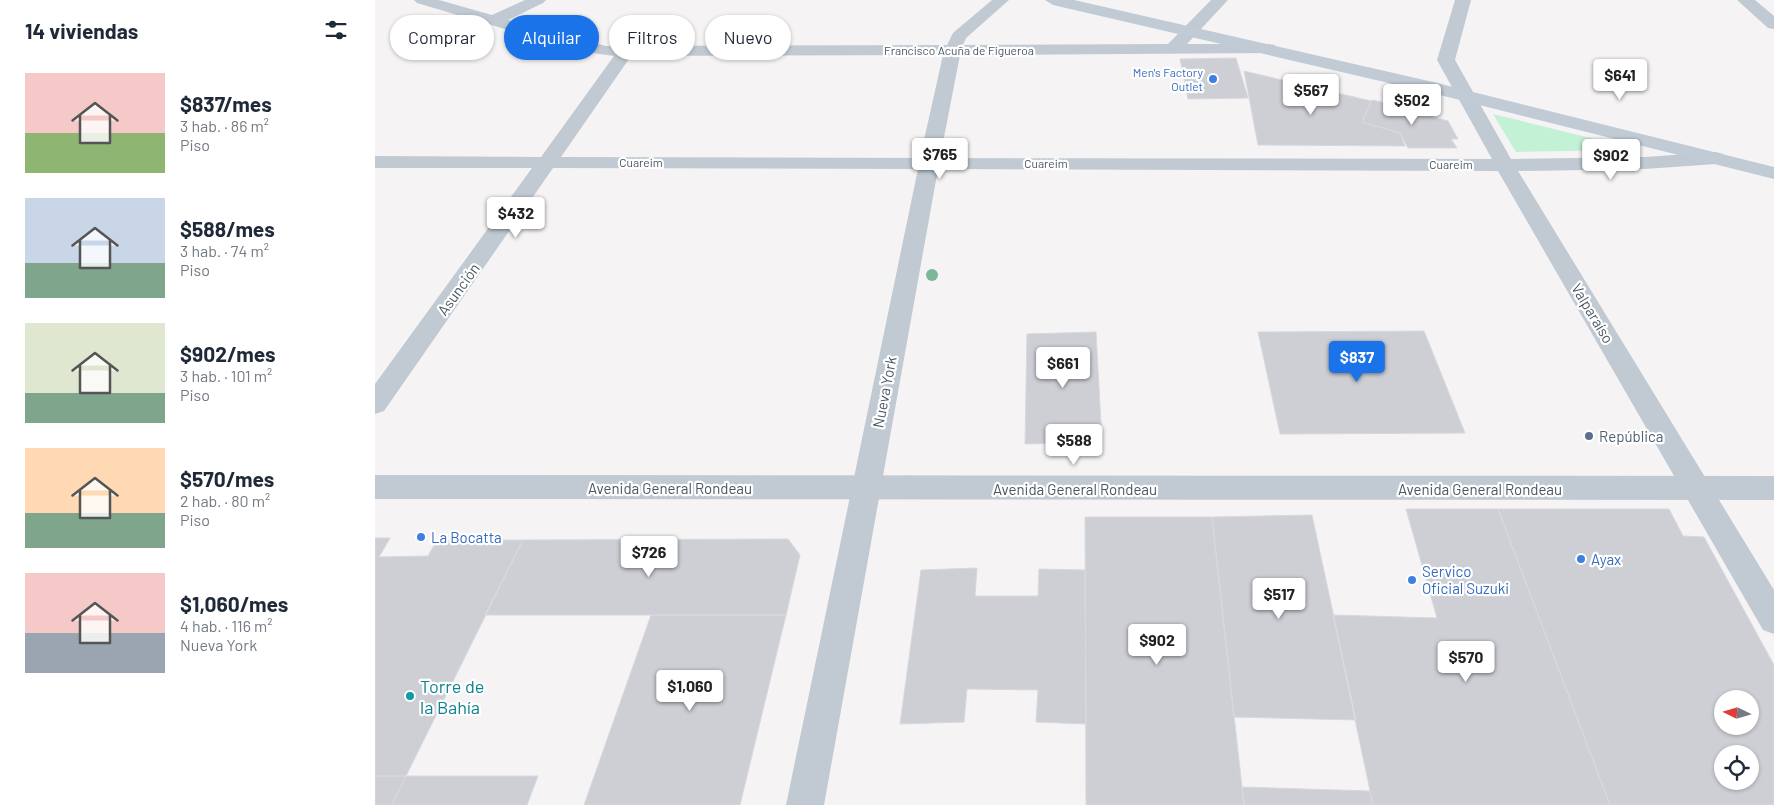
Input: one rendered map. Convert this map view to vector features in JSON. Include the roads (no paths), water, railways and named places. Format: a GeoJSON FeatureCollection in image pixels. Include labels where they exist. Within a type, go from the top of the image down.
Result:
{"type":"FeatureCollection","features":[{"type":"Feature","properties":{"kind":"main road"},"geometry":{"type":"LineString","coordinates":[[1053,0],[1194,27],[1462,89],[1774,173]]}},
{"type":"Feature","properties":{"kind":"main road"},"geometry":{"type":"LineString","coordinates":[[1100,0],[1269,49],[1769,152]]}},
{"type":"Feature","properties":{"kind":"street","name":"Francisco Acuña de Figueroa"},"geometry":{"type":"LineString","coordinates":[[422,0],[585,47],[609,51]]}},
{"type":"Feature","properties":{"kind":"street"},"geometry":{"type":"LineString","coordinates":[[495,20],[538,0]]}},
{"type":"Feature","properties":{"kind":"street","name":"Nueva York"},"geometry":{"type":"LineString","coordinates":[[805,805],[929,162],[953,50],[959,36],[1001,0]]}},
{"type":"Feature","properties":{"kind":"street"},"geometry":{"type":"LineString","coordinates":[[1173,49],[1220,0]]}},
{"type":"Feature","properties":{"kind":"street","name":"Valparaíso"},"geometry":{"type":"LineString","coordinates":[[1463,0],[1446,54],[1446,60],[1505,165],[1774,619]]}},
{"type":"Feature","properties":{"kind":"street"},"geometry":{"type":"LineString","coordinates":[[1745,0],[1774,24]]}},
{"type":"Feature","properties":{"kind":"street","name":"Francisco Acuña de Figueroa"},"geometry":{"type":"LineString","coordinates":[[695,51],[1269,49]]}},
{"type":"Feature","properties":{"kind":"street","name":"Asunción"},"geometry":{"type":"LineString","coordinates":[[375,404],[620,60]]}},
{"type":"Feature","properties":{"kind":"street","name":"Cuareim"},"geometry":{"type":"LineString","coordinates":[[375,162],[1505,165],[1645,163],[1716,158]]}},
{"type":"Feature","properties":{"kind":"street","name":"Avenida General Rondeau"},"geometry":{"type":"LineString","coordinates":[[375,487],[865,489],[1774,488]]}},
{"type":"Feature","properties":{"kind":"place","name":"Men's Factory Outlet"},"geometry":{"type":"Point","coordinates":[1213,79]}},
{"type":"Feature","properties":{"kind":"place","name":"República"},"geometry":{"type":"Point","coordinates":[1589,436]}},
{"type":"Feature","properties":{"kind":"place","name":"La Bocatta"},"geometry":{"type":"Point","coordinates":[421,537]}},
{"type":"Feature","properties":{"kind":"place","name":"Ayax"},"geometry":{"type":"Point","coordinates":[1581,559]}},
{"type":"Feature","properties":{"kind":"place","name":"Servico Oficial Suzuki"},"geometry":{"type":"Point","coordinates":[1412,580]}},
{"type":"Feature","properties":{"kind":"place","name":"Torre de la Bahía"},"geometry":{"type":"Point","coordinates":[410,696]}}]}
